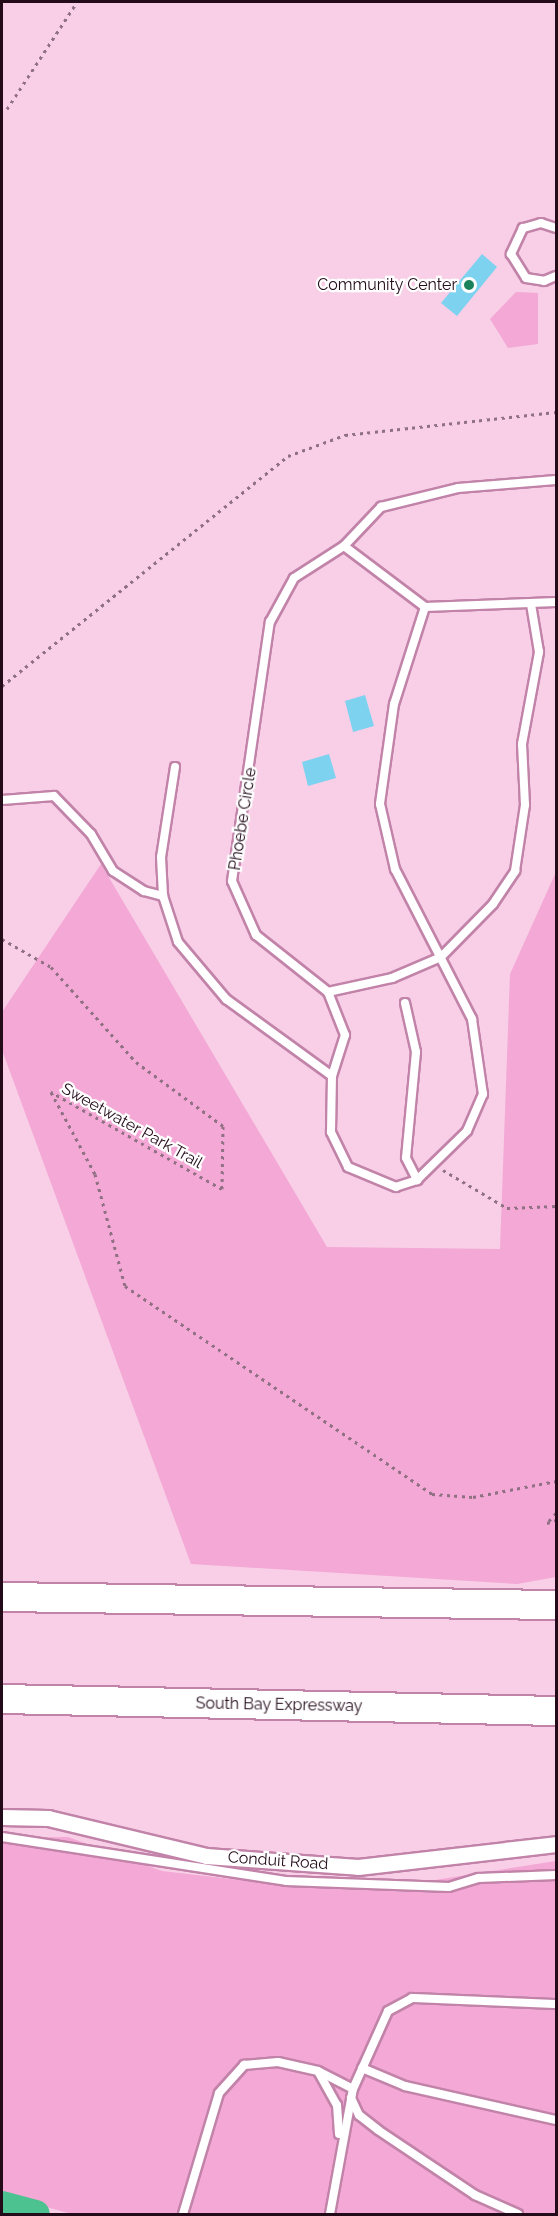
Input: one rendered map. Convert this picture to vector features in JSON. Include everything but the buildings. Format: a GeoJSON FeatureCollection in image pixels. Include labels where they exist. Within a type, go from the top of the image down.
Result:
{"type":"FeatureCollection","features":[{"type":"Feature","properties":{"kind":"highway"},"geometry":{"type":"LineString","coordinates":[[2,1597],[556,1605]]}},
{"type":"Feature","properties":{"kind":"highway","name":"South Bay Expressway"},"geometry":{"type":"LineString","coordinates":[[2,1699],[556,1711]]}},
{"type":"Feature","properties":{"kind":"street","name":"Conduit Road"},"geometry":{"type":"LineString","coordinates":[[2,1817],[48,1818],[206,1856],[358,1867],[556,1844]]}},
{"type":"Feature","properties":{"kind":"lane"},"geometry":{"type":"LineString","coordinates":[[556,228],[541,223],[523,228],[511,254],[526,278],[544,281],[556,276]]}},
{"type":"Feature","properties":{"kind":"lane","name":"Phoebe Circle"},"geometry":{"type":"LineString","coordinates":[[417,1180],[396,1186],[348,1167],[331,1132],[332,1076],[345,1035],[327,992],[256,935],[232,881],[270,622],[294,578],[344,546],[381,507],[458,488],[556,480]]}},
{"type":"Feature","properties":{"kind":"lane"},"geometry":{"type":"LineString","coordinates":[[344,546],[425,608],[556,602]]}},
{"type":"Feature","properties":{"kind":"lane"},"geometry":{"type":"LineString","coordinates":[[327,992],[392,978],[441,957],[493,904],[515,871],[525,805],[522,744],[539,652],[531,604]]}},
{"type":"Feature","properties":{"kind":"lane"},"geometry":{"type":"LineString","coordinates":[[405,1004],[416,1052],[406,1158],[417,1180],[467,1131],[483,1094],[472,1018],[395,869],[380,804],[394,704],[425,608]]}},
{"type":"Feature","properties":{"kind":"lane"},"geometry":{"type":"LineString","coordinates":[[175,767],[162,837],[163,896],[186,956],[226,999],[332,1076]]}},
{"type":"Feature","properties":{"kind":"lane"},"geometry":{"type":"LineString","coordinates":[[2,800],[54,796],[91,834],[113,871],[163,896]]}},
{"type":"Feature","properties":{"kind":"lane"},"geometry":{"type":"LineString","coordinates":[[2,1837],[286,1881],[449,1887],[478,1878],[556,1875]]}},
{"type":"Feature","properties":{"kind":"lane"},"geometry":{"type":"LineString","coordinates":[[330,2214],[340,2139],[353,2089],[388,2010],[412,1998],[556,2004]]}},
{"type":"Feature","properties":{"kind":"lane"},"geometry":{"type":"LineString","coordinates":[[183,2214],[219,2093],[244,2064],[278,2062],[318,2071],[353,2089]]}},
{"type":"Feature","properties":{"kind":"lane"},"geometry":{"type":"LineString","coordinates":[[362,2068],[405,2086],[556,2120]]}},
{"type":"Feature","properties":{"kind":"lane"},"geometry":{"type":"LineString","coordinates":[[318,2071],[337,2105],[340,2139]]}},
{"type":"Feature","properties":{"kind":"lane"},"geometry":{"type":"LineString","coordinates":[[351,2098],[359,2115],[378,2130],[476,2194],[518,2214]]}},
{"type":"Feature","properties":{"kind":"path"},"geometry":{"type":"LineString","coordinates":[[7,109],[77,2]]}},
{"type":"Feature","properties":{"kind":"path"},"geometry":{"type":"LineString","coordinates":[[2,686],[288,456],[345,435],[556,412]]}},
{"type":"Feature","properties":{"kind":"path","name":"Sweetwater Park Trail"},"geometry":{"type":"LineString","coordinates":[[2,939],[51,967],[136,1062],[223,1126],[222,1189],[51,1092],[95,1174],[125,1286],[432,1494],[473,1497],[556,1480]]}},
{"type":"Feature","properties":{"kind":"path"},"geometry":{"type":"LineString","coordinates":[[434,1165],[507,1208],[556,1206]]}},
{"type":"Feature","properties":{"kind":"path"},"geometry":{"type":"LineString","coordinates":[[556,1513],[547,1523],[556,1520]]}},
{"type":"Feature","properties":{"kind":"shaded area"},"geometry":{"type":"Polygon","coordinates":[[[516,292],[538,293],[538,344],[508,348],[490,319],[516,292]]]}},
{"type":"Feature","properties":{"kind":"shaded area"},"geometry":{"type":"Polygon","coordinates":[[[101,864],[327,1247],[500,1249],[510,974],[556,872],[556,1577],[517,1584],[191,1564],[2,1050],[2,1012],[101,864]]]}},
{"type":"Feature","properties":{"kind":"shaded area"},"geometry":{"type":"Polygon","coordinates":[[[68,1837],[162,1871],[249,1881],[416,1883],[556,1861],[556,2214],[72,2214],[2,2195],[2,1838],[68,1837]]]}},
{"type":"Feature","properties":{"kind":"waterway"},"geometry":{"type":"LineString","coordinates":[[2,2205],[36,2214]]}},
{"type":"Feature","properties":{"kind":"place","name":"Community Center"},"geometry":{"type":"Point","coordinates":[469,285]}}]}
